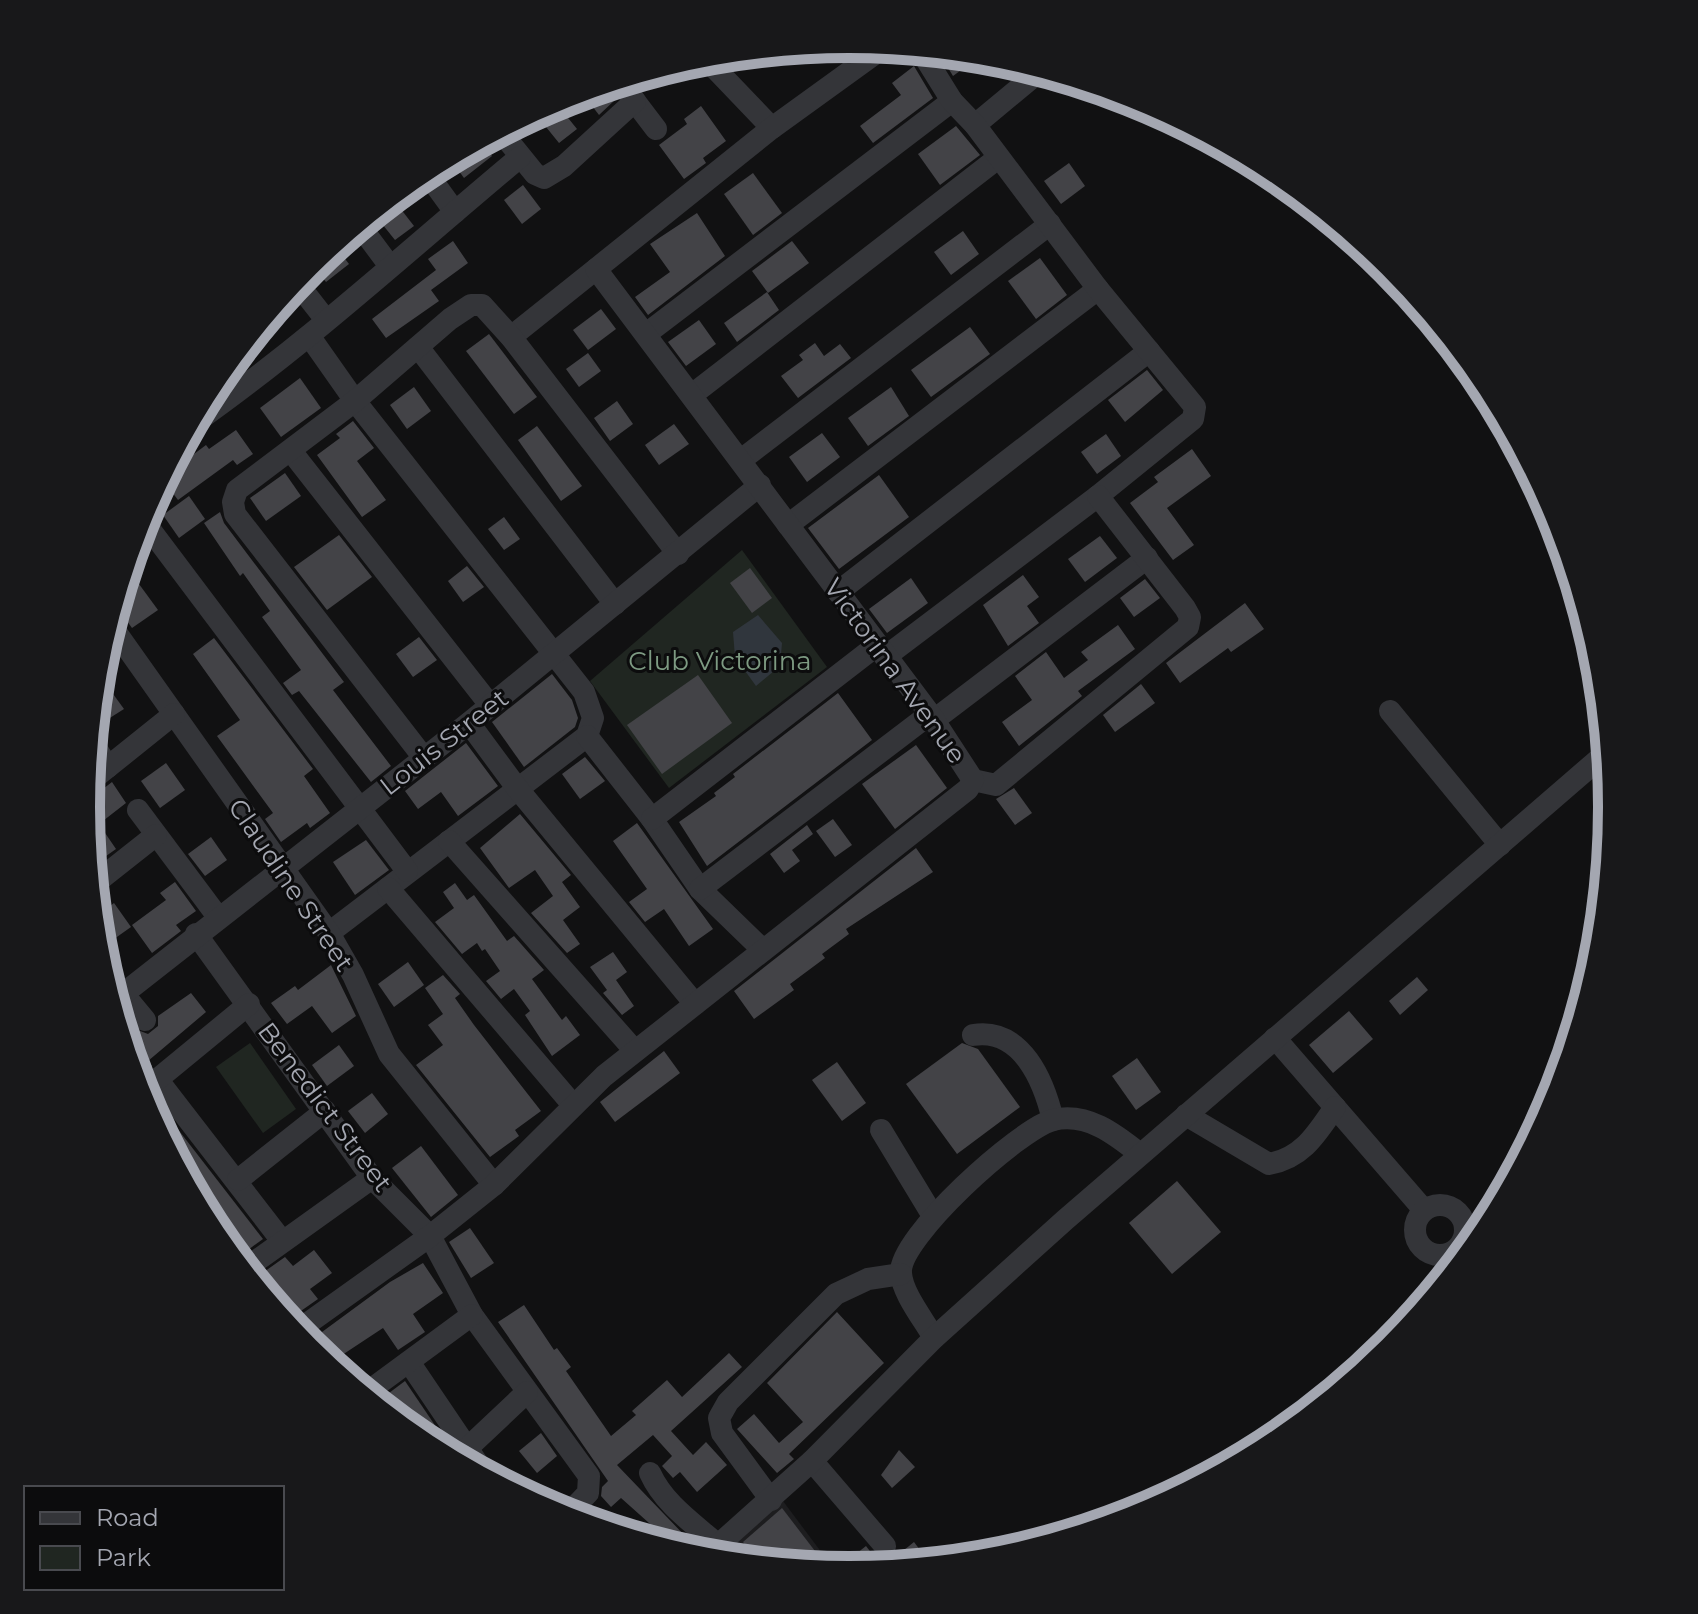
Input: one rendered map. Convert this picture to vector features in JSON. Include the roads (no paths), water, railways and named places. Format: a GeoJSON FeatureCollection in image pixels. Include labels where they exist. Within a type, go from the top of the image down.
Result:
{"type":"FeatureCollection","features":[{"type":"Feature","properties":{"kind":"street"},"geometry":{"type":"LineString","coordinates":[[511,337],[772,128],[868,59]]}},
{"type":"Feature","properties":{"kind":"street"},"geometry":{"type":"LineString","coordinates":[[652,819],[1098,496],[1193,419],[1195,407],[1098,289],[975,125],[952,101],[928,62]]}},
{"type":"Feature","properties":{"kind":"street"},"geometry":{"type":"LineString","coordinates":[[720,69],[772,128]]}},
{"type":"Feature","properties":{"kind":"street"},"geometry":{"type":"LineString","coordinates":[[975,125],[1026,80]]}},
{"type":"Feature","properties":{"kind":"street"},"geometry":{"type":"LineString","coordinates":[[628,92],[656,129]]}},
{"type":"Feature","properties":{"kind":"street"},"geometry":{"type":"LineString","coordinates":[[508,141],[535,174],[544,178],[553,174],[635,101]]}},
{"type":"Feature","properties":{"kind":"street"},"geometry":{"type":"LineString","coordinates":[[646,334],[952,101]]}},
{"type":"Feature","properties":{"kind":"street"},"geometry":{"type":"LineString","coordinates":[[223,395],[310,337],[389,265],[520,157]]}},
{"type":"Feature","properties":{"kind":"street"},"geometry":{"type":"LineString","coordinates":[[693,394],[998,158]]}},
{"type":"Feature","properties":{"kind":"street"},"geometry":{"type":"LineString","coordinates":[[434,183],[455,212]]}},
{"type":"Feature","properties":{"kind":"street"},"geometry":{"type":"LineString","coordinates":[[741,460],[1050,224]]}},
{"type":"Feature","properties":{"kind":"street"},"geometry":{"type":"LineString","coordinates":[[366,235],[389,265]]}},
{"type":"Feature","properties":{"kind":"street","name":"Victorina Avenue"},"geometry":{"type":"LineString","coordinates":[[307,1324],[430,1236],[494,1185],[573,1105],[635,1051],[968,789],[973,780],[932,717],[693,394],[596,269]]}},
{"type":"Feature","properties":{"kind":"street"},"geometry":{"type":"LineString","coordinates":[[788,525],[1098,289]]}},
{"type":"Feature","properties":{"kind":"street"},"geometry":{"type":"LineString","coordinates":[[305,293],[326,320]]}},
{"type":"Feature","properties":{"kind":"street"},"geometry":{"type":"LineString","coordinates":[[424,758],[235,514],[237,490],[355,401],[471,305],[482,305],[511,337],[678,554]]}},
{"type":"Feature","properties":{"kind":"street"},"geometry":{"type":"LineString","coordinates":[[310,337],[355,401],[555,655],[590,703],[593,718],[587,736],[329,933]]}},
{"type":"Feature","properties":{"kind":"street"},"geometry":{"type":"LineString","coordinates":[[418,347],[615,604]]}},
{"type":"Feature","properties":{"kind":"street"},"geometry":{"type":"LineString","coordinates":[[838,592],[1149,351]]}},
{"type":"Feature","properties":{"kind":"street"},"geometry":{"type":"LineString","coordinates":[[291,451],[490,705]]}},
{"type":"Feature","properties":{"kind":"street","name":"Louis Street"},"geometry":{"type":"LineString","coordinates":[[124,993],[555,655],[760,485]]}},
{"type":"Feature","properties":{"kind":"street"},"geometry":{"type":"LineString","coordinates":[[973,780],[996,785],[1188,627],[1190,617],[1185,608],[1098,496]]}},
{"type":"Feature","properties":{"kind":"street"},"geometry":{"type":"LineString","coordinates":[[152,532],[407,871]]}},
{"type":"Feature","properties":{"kind":"street"},"geometry":{"type":"LineString","coordinates":[[700,889],[1147,558]]}},
{"type":"Feature","properties":{"kind":"street","name":"Claudine Street"},"geometry":{"type":"LineString","coordinates":[[120,638],[329,933],[353,975],[389,1054],[494,1185]]}},
{"type":"Feature","properties":{"kind":"street"},"geometry":{"type":"LineString","coordinates":[[1390,711],[1500,845]]}},
{"type":"Feature","properties":{"kind":"street"},"geometry":{"type":"LineString","coordinates":[[101,772],[174,714]]}},
{"type":"Feature","properties":{"kind":"street"},"geometry":{"type":"LineString","coordinates":[[469,723],[517,788],[695,1004]]}},
{"type":"Feature","properties":{"kind":"street"},"geometry":{"type":"LineString","coordinates":[[587,736],[652,819],[700,889],[763,950]]}},
{"type":"Feature","properties":{"kind":"street"},"geometry":{"type":"LineString","coordinates":[[102,758],[108,767]]}},
{"type":"Feature","properties":{"kind":"street"},"geometry":{"type":"LineString","coordinates":[[718,1545],[812,1461],[934,1338],[1140,1154],[1596,761]]}},
{"type":"Feature","properties":{"kind":"street"},"geometry":{"type":"LineString","coordinates":[[138,810],[218,917]]}},
{"type":"Feature","properties":{"kind":"street"},"geometry":{"type":"LineString","coordinates":[[104,876],[156,835]]}},
{"type":"Feature","properties":{"kind":"street"},"geometry":{"type":"LineString","coordinates":[[449,841],[635,1051]]}},
{"type":"Feature","properties":{"kind":"street"},"geometry":{"type":"LineString","coordinates":[[388,888],[573,1105]]}},
{"type":"Feature","properties":{"kind":"street","name":"Benedict Street"},"geometry":{"type":"LineString","coordinates":[[196,934],[372,1178],[430,1236],[472,1315],[589,1476],[588,1493],[577,1505]]}},
{"type":"Feature","properties":{"kind":"street"},"geometry":{"type":"LineString","coordinates":[[125,996],[145,1020]]}},
{"type":"Feature","properties":{"kind":"street"},"geometry":{"type":"LineString","coordinates":[[153,1083],[249,1004]]}},
{"type":"Feature","properties":{"kind":"street"},"geometry":{"type":"LineString","coordinates":[[973,1035],[989,1033],[1009,1042],[1030,1061],[1045,1084],[1053,1120]]}},
{"type":"Feature","properties":{"kind":"street"},"geometry":{"type":"LineString","coordinates":[[1275,1038],[1424,1210]]}},
{"type":"Feature","properties":{"kind":"street"},"geometry":{"type":"LineString","coordinates":[[156,1092],[238,1180],[282,1241]]}},
{"type":"Feature","properties":{"kind":"street"},"geometry":{"type":"LineString","coordinates":[[1186,1115],[1269,1164],[1287,1161],[1309,1145],[1335,1107]]}},
{"type":"Feature","properties":{"kind":"street"},"geometry":{"type":"LineString","coordinates":[[238,1180],[325,1111]]}},
{"type":"Feature","properties":{"kind":"street"},"geometry":{"type":"LineString","coordinates":[[934,1338],[901,1274],[902,1262],[933,1216],[990,1161],[1030,1130],[1053,1120],[1072,1119],[1107,1127],[1140,1154]]}},
{"type":"Feature","properties":{"kind":"street"},"geometry":{"type":"LineString","coordinates":[[881,1130],[933,1216]]}},
{"type":"Feature","properties":{"kind":"street"},"geometry":{"type":"LineString","coordinates":[[254,1262],[372,1178]]}},
{"type":"Feature","properties":{"kind":"street"},"geometry":{"type":"LineString","coordinates":[[771,1500],[722,1433],[719,1418],[728,1402],[836,1294],[868,1279],[901,1274]]}},
{"type":"Feature","properties":{"kind":"street"},"geometry":{"type":"LineString","coordinates":[[375,1386],[472,1315]]}},
{"type":"Feature","properties":{"kind":"street"},"geometry":{"type":"LineString","coordinates":[[409,1362],[457,1445]]}},
{"type":"Feature","properties":{"kind":"street"},"geometry":{"type":"LineString","coordinates":[[466,1451],[527,1392]]}},
{"type":"Feature","properties":{"kind":"street"},"geometry":{"type":"LineString","coordinates":[[812,1461],[885,1546]]}},
{"type":"Feature","properties":{"kind":"street"},"geometry":{"type":"LineString","coordinates":[[650,1473],[656,1487],[705,1542]]}},
{"type":"Feature","properties":{"kind":"park label","name":"Club Victorina"},"geometry":{"type":"Point","coordinates":[720,661]}}]}
